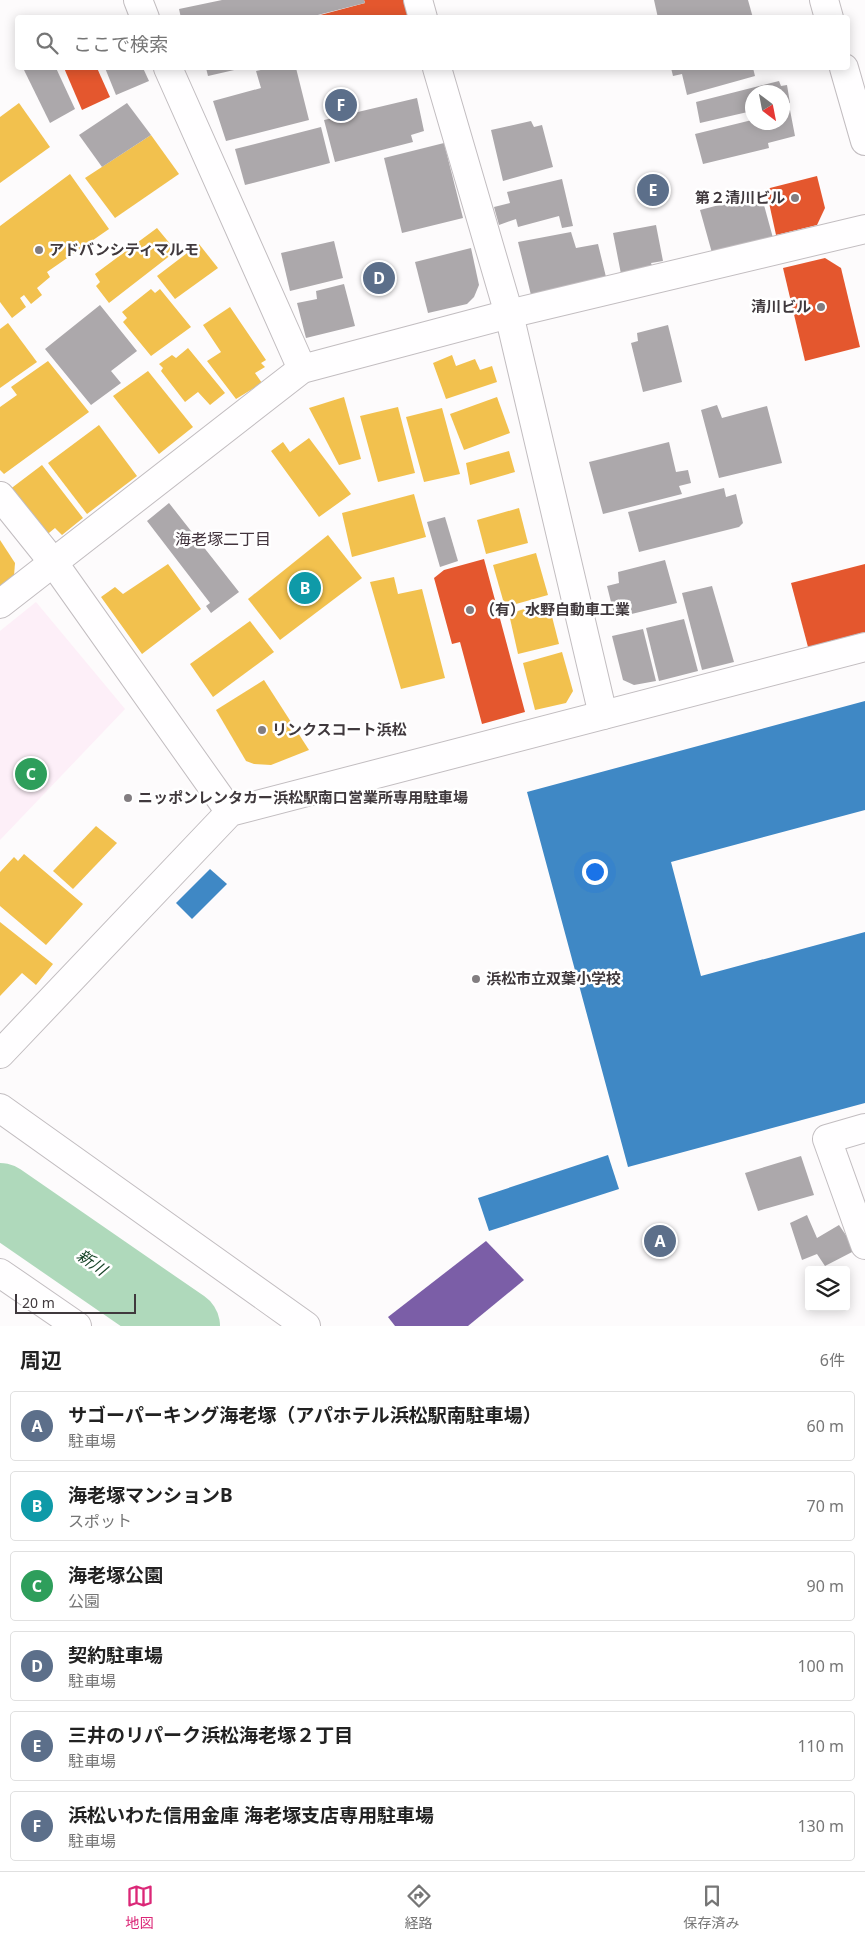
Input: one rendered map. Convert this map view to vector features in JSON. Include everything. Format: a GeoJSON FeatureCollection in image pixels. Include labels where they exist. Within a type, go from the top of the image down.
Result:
{"type":"FeatureCollection","features":[{"type":"Feature","properties":{"kind":"street"},"geometry":{"type":"LineString","coordinates":[[138,0],[144,15]]}},
{"type":"Feature","properties":{"kind":"street"},"geometry":{"type":"LineString","coordinates":[[418,0],[422,15]]}},
{"type":"Feature","properties":{"kind":"street"},"geometry":{"type":"LineString","coordinates":[[824,0],[828,15]]}},
{"type":"Feature","properties":{"kind":"street"},"geometry":{"type":"LineString","coordinates":[[169,70],[302,369]]}},
{"type":"Feature","properties":{"kind":"street"},"geometry":{"type":"LineString","coordinates":[[438,70],[509,314],[603,715]]}},
{"type":"Feature","properties":{"kind":"street"},"geometry":{"type":"LineString","coordinates":[[845,70],[865,141]]}},
{"type":"Feature","properties":{"kind":"street"},"geometry":{"type":"LineString","coordinates":[[0,604],[302,369],[509,314],[865,229]]}},
{"type":"Feature","properties":{"kind":"street"},"geometry":{"type":"LineString","coordinates":[[0,496],[53,562],[230,812]]}},
{"type":"Feature","properties":{"kind":"street"},"geometry":{"type":"LineString","coordinates":[[0,1054],[230,812],[865,647]]}},
{"type":"Feature","properties":{"kind":"street"},"geometry":{"type":"LineString","coordinates":[[0,1108],[306,1326]]}},
{"type":"Feature","properties":{"kind":"street"},"geometry":{"type":"LineString","coordinates":[[865,1128],[827,1139],[865,1245]]}},
{"type":"Feature","properties":{"kind":"street"},"geometry":{"type":"LineString","coordinates":[[0,1273],[77,1326]]}},
{"type":"Feature","properties":{"kind":"shaded area"},"geometry":{"type":"Polygon","coordinates":[[[36,602],[125,709],[0,840],[0,631],[36,602]]]}},
{"type":"Feature","properties":{"kind":"building: 住宅"},"geometry":{"type":"Polygon","coordinates":[[[19,103],[50,147],[0,183],[0,117],[19,103]]]}},
{"type":"Feature","properties":{"kind":"building: 住宅"},"geometry":{"type":"Polygon","coordinates":[[[151,135],[179,174],[115,218],[85,178],[151,135]]]}},
{"type":"Feature","properties":{"kind":"building: 住宅","name":"アドバンシティマルモ"},"geometry":{"type":"Polygon","coordinates":[[[70,174],[109,229],[47,272],[50,277],[37,288],[42,295],[31,304],[24,295],[20,298],[26,307],[12,318],[0,302],[0,226],[70,174]]]}},
{"type":"Feature","properties":{"kind":"building: 住宅"},"geometry":{"type":"Polygon","coordinates":[[[157,228],[176,251],[109,303],[96,286],[100,282],[95,274],[157,228]]]}},
{"type":"Feature","properties":{"kind":"building: 住宅"},"geometry":{"type":"Polygon","coordinates":[[[199,244],[218,268],[175,299],[157,276],[199,244]]]}},
{"type":"Feature","properties":{"kind":"building: 住宅"},"geometry":{"type":"Polygon","coordinates":[[[151,289],[155,293],[160,289],[191,327],[151,356],[123,322],[127,318],[122,312],[151,289]]]}},
{"type":"Feature","properties":{"kind":"building: 住宅"},"geometry":{"type":"Polygon","coordinates":[[[230,307],[266,360],[261,363],[265,367],[255,373],[262,383],[236,399],[207,361],[221,352],[203,325],[230,307]]]}},
{"type":"Feature","properties":{"kind":"building: 住宅"},"geometry":{"type":"Polygon","coordinates":[[[8,323],[37,362],[0,388],[0,329],[8,323]]]}},
{"type":"Feature","properties":{"kind":"building: 住宅"},"geometry":{"type":"Polygon","coordinates":[[[188,348],[225,393],[210,405],[198,392],[185,402],[161,371],[163,368],[159,364],[172,355],[176,358],[188,348]]]}},
{"type":"Feature","properties":{"kind":"building: 住宅"},"geometry":{"type":"Polygon","coordinates":[[[452,355],[456,366],[475,359],[480,370],[492,366],[497,382],[446,399],[433,363],[452,355]]]}},
{"type":"Feature","properties":{"kind":"building: 住宅"},"geometry":{"type":"Polygon","coordinates":[[[48,361],[89,412],[4,474],[0,470],[0,407],[17,395],[11,387],[48,361]]]}},
{"type":"Feature","properties":{"kind":"building: 住宅"},"geometry":{"type":"Polygon","coordinates":[[[148,371],[193,427],[159,454],[113,396],[148,371]]]}},
{"type":"Feature","properties":{"kind":"building: 住宅"},"geometry":{"type":"Polygon","coordinates":[[[344,397],[361,459],[339,465],[309,408],[344,397]]]}},
{"type":"Feature","properties":{"kind":"building: 住宅"},"geometry":{"type":"Polygon","coordinates":[[[497,397],[510,433],[464,450],[450,414],[497,397]]]}},
{"type":"Feature","properties":{"kind":"building: 住宅"},"geometry":{"type":"Polygon","coordinates":[[[398,407],[415,473],[378,482],[360,416],[398,407]]]}},
{"type":"Feature","properties":{"kind":"building: 住宅"},"geometry":{"type":"Polygon","coordinates":[[[442,408],[460,474],[424,482],[406,417],[442,408]]]}},
{"type":"Feature","properties":{"kind":"building: 住宅"},"geometry":{"type":"Polygon","coordinates":[[[99,425],[137,476],[87,514],[48,463],[99,425]]]}},
{"type":"Feature","properties":{"kind":"building: 住宅"},"geometry":{"type":"Polygon","coordinates":[[[309,438],[351,494],[319,517],[271,451],[283,442],[290,452],[309,438]]]}},
{"type":"Feature","properties":{"kind":"building: 住宅"},"geometry":{"type":"Polygon","coordinates":[[[509,451],[515,472],[470,485],[466,463],[509,451]]]}},
{"type":"Feature","properties":{"kind":"building: 住宅"},"geometry":{"type":"Polygon","coordinates":[[[42,465],[83,518],[62,535],[55,528],[44,537],[9,490],[42,465]]]}},
{"type":"Feature","properties":{"kind":"building: 住宅"},"geometry":{"type":"Polygon","coordinates":[[[414,494],[426,537],[352,557],[342,513],[414,494]]]}},
{"type":"Feature","properties":{"kind":"building: 住宅"},"geometry":{"type":"Polygon","coordinates":[[[519,508],[528,543],[486,554],[477,520],[519,508]]]}},
{"type":"Feature","properties":{"kind":"building: 住宅"},"geometry":{"type":"Polygon","coordinates":[[[328,535],[362,578],[280,640],[248,599],[328,535]]]}},
{"type":"Feature","properties":{"kind":"building: 住宅"},"geometry":{"type":"Polygon","coordinates":[[[0,540],[15,563],[14,576],[0,586],[0,540]]]}},
{"type":"Feature","properties":{"kind":"building: 住宅"},"geometry":{"type":"Polygon","coordinates":[[[536,553],[548,595],[505,607],[493,565],[536,553]]]}},
{"type":"Feature","properties":{"kind":"building: 住宅"},"geometry":{"type":"Polygon","coordinates":[[[168,564],[201,609],[142,654],[101,597],[115,587],[123,594],[168,564]]]}},
{"type":"Feature","properties":{"kind":"building: 住宅"},"geometry":{"type":"Polygon","coordinates":[[[394,577],[398,594],[422,589],[445,678],[401,689],[370,582],[394,577]]]}},
{"type":"Feature","properties":{"kind":"building: 住宅"},"geometry":{"type":"Polygon","coordinates":[[[548,601],[559,644],[518,654],[509,614],[548,601]]]}},
{"type":"Feature","properties":{"kind":"building: 住宅"},"geometry":{"type":"Polygon","coordinates":[[[250,621],[274,652],[213,697],[190,664],[250,621]]]}},
{"type":"Feature","properties":{"kind":"building: 住宅"},"geometry":{"type":"Polygon","coordinates":[[[562,652],[573,691],[566,703],[535,710],[523,663],[562,652]]]}},
{"type":"Feature","properties":{"kind":"building: 住宅","name":"リンクスコート浜松"},"geometry":{"type":"Polygon","coordinates":[[[264,680],[309,750],[271,765],[254,764],[246,761],[216,710],[264,680]]]}},
{"type":"Feature","properties":{"kind":"building: 住宅"},"geometry":{"type":"Polygon","coordinates":[[[96,826],[117,843],[73,889],[53,871],[96,826]]]}},
{"type":"Feature","properties":{"kind":"building: 住宅"},"geometry":{"type":"Polygon","coordinates":[[[24,854],[83,904],[46,945],[0,906],[0,872],[14,857],[18,861],[24,854]]]}},
{"type":"Feature","properties":{"kind":"building: 住宅"},"geometry":{"type":"Polygon","coordinates":[[[0,922],[53,964],[36,985],[22,973],[0,996],[0,922]]]}},
{"type":"Feature","properties":{"kind":"building: 商業"},"geometry":{"type":"Polygon","coordinates":[[[364,0],[408,0],[411,15],[320,15],[365,3],[364,0]]]}},
{"type":"Feature","properties":{"kind":"building: 商業"},"geometry":{"type":"Polygon","coordinates":[[[65,70],[98,70],[110,97],[82,110],[65,70]]]}},
{"type":"Feature","properties":{"kind":"building: 商業","name":"第２清川ビル"},"geometry":{"type":"Polygon","coordinates":[[[817,176],[825,208],[817,225],[776,235],[766,189],[817,176]]]}},
{"type":"Feature","properties":{"kind":"building: 商業","name":"清川ビル"},"geometry":{"type":"Polygon","coordinates":[[[825,258],[841,268],[860,347],[805,361],[783,268],[825,258]]]}},
{"type":"Feature","properties":{"kind":"building: 商業","name":"（有）水野自動車工業"},"geometry":{"type":"Polygon","coordinates":[[[484,559],[525,712],[482,724],[460,642],[452,644],[434,578],[444,570],[484,559]]]}},
{"type":"Feature","properties":{"kind":"building: 商業"},"geometry":{"type":"Polygon","coordinates":[[[865,564],[865,632],[808,647],[791,583],[865,564]]]}},
{"type":"Feature","properties":{"kind":"building: 業務"},"geometry":{"type":"Polygon","coordinates":[[[486,1241],[524,1280],[468,1326],[395,1326],[388,1317],[486,1241]]]}},
{"type":"Feature","properties":{"kind":"building: 教育"},"geometry":{"type":"Polygon","coordinates":[[[865,701],[865,810],[671,862],[701,976],[865,932],[865,1103],[628,1167],[527,792],[865,701]]]}},
{"type":"Feature","properties":{"kind":"building: 教育"},"geometry":{"type":"Polygon","coordinates":[[[210,869],[227,884],[192,919],[176,903],[210,869]]]}},
{"type":"Feature","properties":{"kind":"building: 教育"},"geometry":{"type":"Polygon","coordinates":[[[608,1155],[619,1189],[489,1231],[478,1198],[608,1155]]]}},
{"type":"Feature","properties":{"kind":"building: その他"},"geometry":{"type":"Polygon","coordinates":[[[222,0],[364,0],[365,3],[318,15],[180,15],[179,9],[222,0]]]}},
{"type":"Feature","properties":{"kind":"building: その他"},"geometry":{"type":"Polygon","coordinates":[[[654,0],[748,0],[752,15],[657,15],[654,0]]]}},
{"type":"Feature","properties":{"kind":"building: その他"},"geometry":{"type":"Polygon","coordinates":[[[24,70],[57,70],[75,109],[50,123],[24,70]]]}},
{"type":"Feature","properties":{"kind":"building: その他"},"geometry":{"type":"Polygon","coordinates":[[[106,70],[144,70],[149,81],[116,95],[106,70]]]}},
{"type":"Feature","properties":{"kind":"building: その他"},"geometry":{"type":"Polygon","coordinates":[[[206,70],[234,70],[208,76],[206,70]]]}},
{"type":"Feature","properties":{"kind":"building: その他"},"geometry":{"type":"Polygon","coordinates":[[[296,70],[309,120],[226,141],[213,101],[261,88],[256,71],[296,70]]]}},
{"type":"Feature","properties":{"kind":"building: その他"},"geometry":{"type":"Polygon","coordinates":[[[672,70],[754,70],[755,76],[687,95],[682,74],[673,76],[672,70]]]}},
{"type":"Feature","properties":{"kind":"building: その他"},"geometry":{"type":"Polygon","coordinates":[[[779,81],[781,85],[763,85],[779,81]]]}},
{"type":"Feature","properties":{"kind":"building: その他"},"geometry":{"type":"Polygon","coordinates":[[[745,90],[745,113],[700,123],[696,102],[745,90]]]}},
{"type":"Feature","properties":{"kind":"building: その他"},"geometry":{"type":"Polygon","coordinates":[[[417,98],[424,131],[411,135],[413,142],[335,162],[324,120],[417,98]]]}},
{"type":"Feature","properties":{"kind":"building: その他"},"geometry":{"type":"Polygon","coordinates":[[[127,103],[151,135],[102,167],[79,135],[127,103]]]}},
{"type":"Feature","properties":{"kind":"building: その他"},"geometry":{"type":"Polygon","coordinates":[[[790,110],[795,136],[768,143],[769,148],[703,164],[695,134],[745,122],[745,130],[790,130],[790,110]]]}},
{"type":"Feature","properties":{"kind":"building: その他"},"geometry":{"type":"Polygon","coordinates":[[[531,121],[534,127],[542,125],[553,167],[503,181],[491,130],[531,121]]]}},
{"type":"Feature","properties":{"kind":"building: その他"},"geometry":{"type":"Polygon","coordinates":[[[321,127],[330,163],[245,185],[235,149],[321,127]]]}},
{"type":"Feature","properties":{"kind":"building: その他"},"geometry":{"type":"Polygon","coordinates":[[[444,143],[463,218],[402,233],[384,158],[444,143]]]}},
{"type":"Feature","properties":{"kind":"building: その他"},"geometry":{"type":"Polygon","coordinates":[[[562,179],[573,226],[562,228],[559,216],[518,227],[516,219],[499,225],[494,207],[510,203],[507,192],[562,179]]]}},
{"type":"Feature","properties":{"kind":"building: その他"},"geometry":{"type":"Polygon","coordinates":[[[761,194],[773,238],[712,253],[700,210],[761,194]]]}},
{"type":"Feature","properties":{"kind":"building: その他"},"geometry":{"type":"Polygon","coordinates":[[[656,225],[663,261],[651,263],[653,268],[621,274],[613,233],[656,225]]]}},
{"type":"Feature","properties":{"kind":"building: その他"},"geometry":{"type":"Polygon","coordinates":[[[571,232],[576,248],[598,244],[606,277],[531,295],[518,242],[571,232]]]}},
{"type":"Feature","properties":{"kind":"building: その他"},"geometry":{"type":"Polygon","coordinates":[[[334,241],[343,278],[290,291],[281,253],[334,241]]]}},
{"type":"Feature","properties":{"kind":"building: その他"},"geometry":{"type":"Polygon","coordinates":[[[471,248],[479,285],[474,297],[467,304],[428,313],[415,262],[471,248]]]}},
{"type":"Feature","properties":{"kind":"building: その他"},"geometry":{"type":"Polygon","coordinates":[[[344,284],[355,326],[306,338],[297,303],[317,299],[316,291],[344,284]]]}},
{"type":"Feature","properties":{"kind":"building: その他"},"geometry":{"type":"Polygon","coordinates":[[[100,305],[137,351],[111,371],[121,383],[91,405],[45,349],[100,305]]]}},
{"type":"Feature","properties":{"kind":"building: その他"},"geometry":{"type":"Polygon","coordinates":[[[668,325],[682,382],[643,392],[631,343],[638,341],[637,333],[668,325]]]}},
{"type":"Feature","properties":{"kind":"building: その他"},"geometry":{"type":"Polygon","coordinates":[[[717,405],[722,418],[767,406],[782,463],[719,478],[701,410],[717,405]]]}},
{"type":"Feature","properties":{"kind":"building: その他"},"geometry":{"type":"Polygon","coordinates":[[[669,442],[676,472],[688,470],[691,483],[679,486],[682,494],[603,514],[589,462],[669,442]]]}},
{"type":"Feature","properties":{"kind":"building: その他"},"geometry":{"type":"Polygon","coordinates":[[[724,488],[726,497],[736,494],[743,523],[739,527],[639,552],[628,512],[724,488]]]}},
{"type":"Feature","properties":{"kind":"building: その他"},"geometry":{"type":"Polygon","coordinates":[[[169,503],[239,592],[211,613],[206,606],[210,603],[147,521],[169,503]]]}},
{"type":"Feature","properties":{"kind":"building: その他"},"geometry":{"type":"Polygon","coordinates":[[[445,517],[458,561],[440,567],[427,522],[445,517]]]}},
{"type":"Feature","properties":{"kind":"building: その他"},"geometry":{"type":"Polygon","coordinates":[[[665,560],[677,603],[615,618],[607,586],[619,583],[618,572],[665,560]]]}},
{"type":"Feature","properties":{"kind":"building: その他"},"geometry":{"type":"Polygon","coordinates":[[[712,586],[734,662],[702,670],[682,593],[712,586]]]}},
{"type":"Feature","properties":{"kind":"building: その他"},"geometry":{"type":"Polygon","coordinates":[[[684,619],[698,671],[659,681],[646,628],[684,619]]]}},
{"type":"Feature","properties":{"kind":"building: その他"},"geometry":{"type":"Polygon","coordinates":[[[643,629],[656,681],[634,685],[623,680],[612,636],[643,629]]]}},
{"type":"Feature","properties":{"kind":"building: その他"},"geometry":{"type":"Polygon","coordinates":[[[801,1156],[814,1195],[758,1211],[745,1173],[801,1156]]]}},
{"type":"Feature","properties":{"kind":"building: その他"},"geometry":{"type":"Polygon","coordinates":[[[807,1215],[817,1238],[839,1225],[856,1250],[825,1266],[817,1254],[802,1260],[790,1223],[807,1215]]]}},
{"type":"Feature","properties":{"kind":"waterway","name":"新川"},"geometry":{"type":"LineString","coordinates":[[0,1199],[184,1326]]}},
{"type":"Feature","properties":{"kind":"place","name":"浜松いわた信用金庫 海老塚支店専用駐車場"},"geometry":{"type":"Point","coordinates":[341,105]}},
{"type":"Feature","properties":{"kind":"place","name":"三井のリパーク浜松海老塚２丁目"},"geometry":{"type":"Point","coordinates":[653,190]}},
{"type":"Feature","properties":{"kind":"place","name":"第２清川ビル"},"geometry":{"type":"Point","coordinates":[795,198]}},
{"type":"Feature","properties":{"kind":"place","name":"アドバンシティマルモ"},"geometry":{"type":"Point","coordinates":[39,250]}},
{"type":"Feature","properties":{"kind":"place","name":"契約駐車場"},"geometry":{"type":"Point","coordinates":[379,278]}},
{"type":"Feature","properties":{"kind":"place","name":"清川ビル"},"geometry":{"type":"Point","coordinates":[821,307]}},
{"type":"Feature","properties":{"kind":"place","name":"海老塚マンションB"},"geometry":{"type":"Point","coordinates":[305,588]}},
{"type":"Feature","properties":{"kind":"place","name":"（有）水野自動車工業"},"geometry":{"type":"Point","coordinates":[470,610]}},
{"type":"Feature","properties":{"kind":"place","name":"リンクスコート浜松"},"geometry":{"type":"Point","coordinates":[262,730]}},
{"type":"Feature","properties":{"kind":"place","name":"海老塚公園"},"geometry":{"type":"Point","coordinates":[31,774]}},
{"type":"Feature","properties":{"kind":"place","name":"ニッポンレンタカー浜松駅南口営業所専用駐車場"},"geometry":{"type":"Point","coordinates":[128,798]}},
{"type":"Feature","properties":{"kind":"place","name":"浜松市立双葉小学校"},"geometry":{"type":"Point","coordinates":[476,979]}},
{"type":"Feature","properties":{"kind":"place","name":"サゴーパーキング海老塚（アパホテル浜松駅南駐車場）"},"geometry":{"type":"Point","coordinates":[660,1241]}},
{"type":"Feature","properties":{"kind":"district","name":"海老塚二丁目"},"geometry":{"type":"Point","coordinates":[223,539]}}]}
